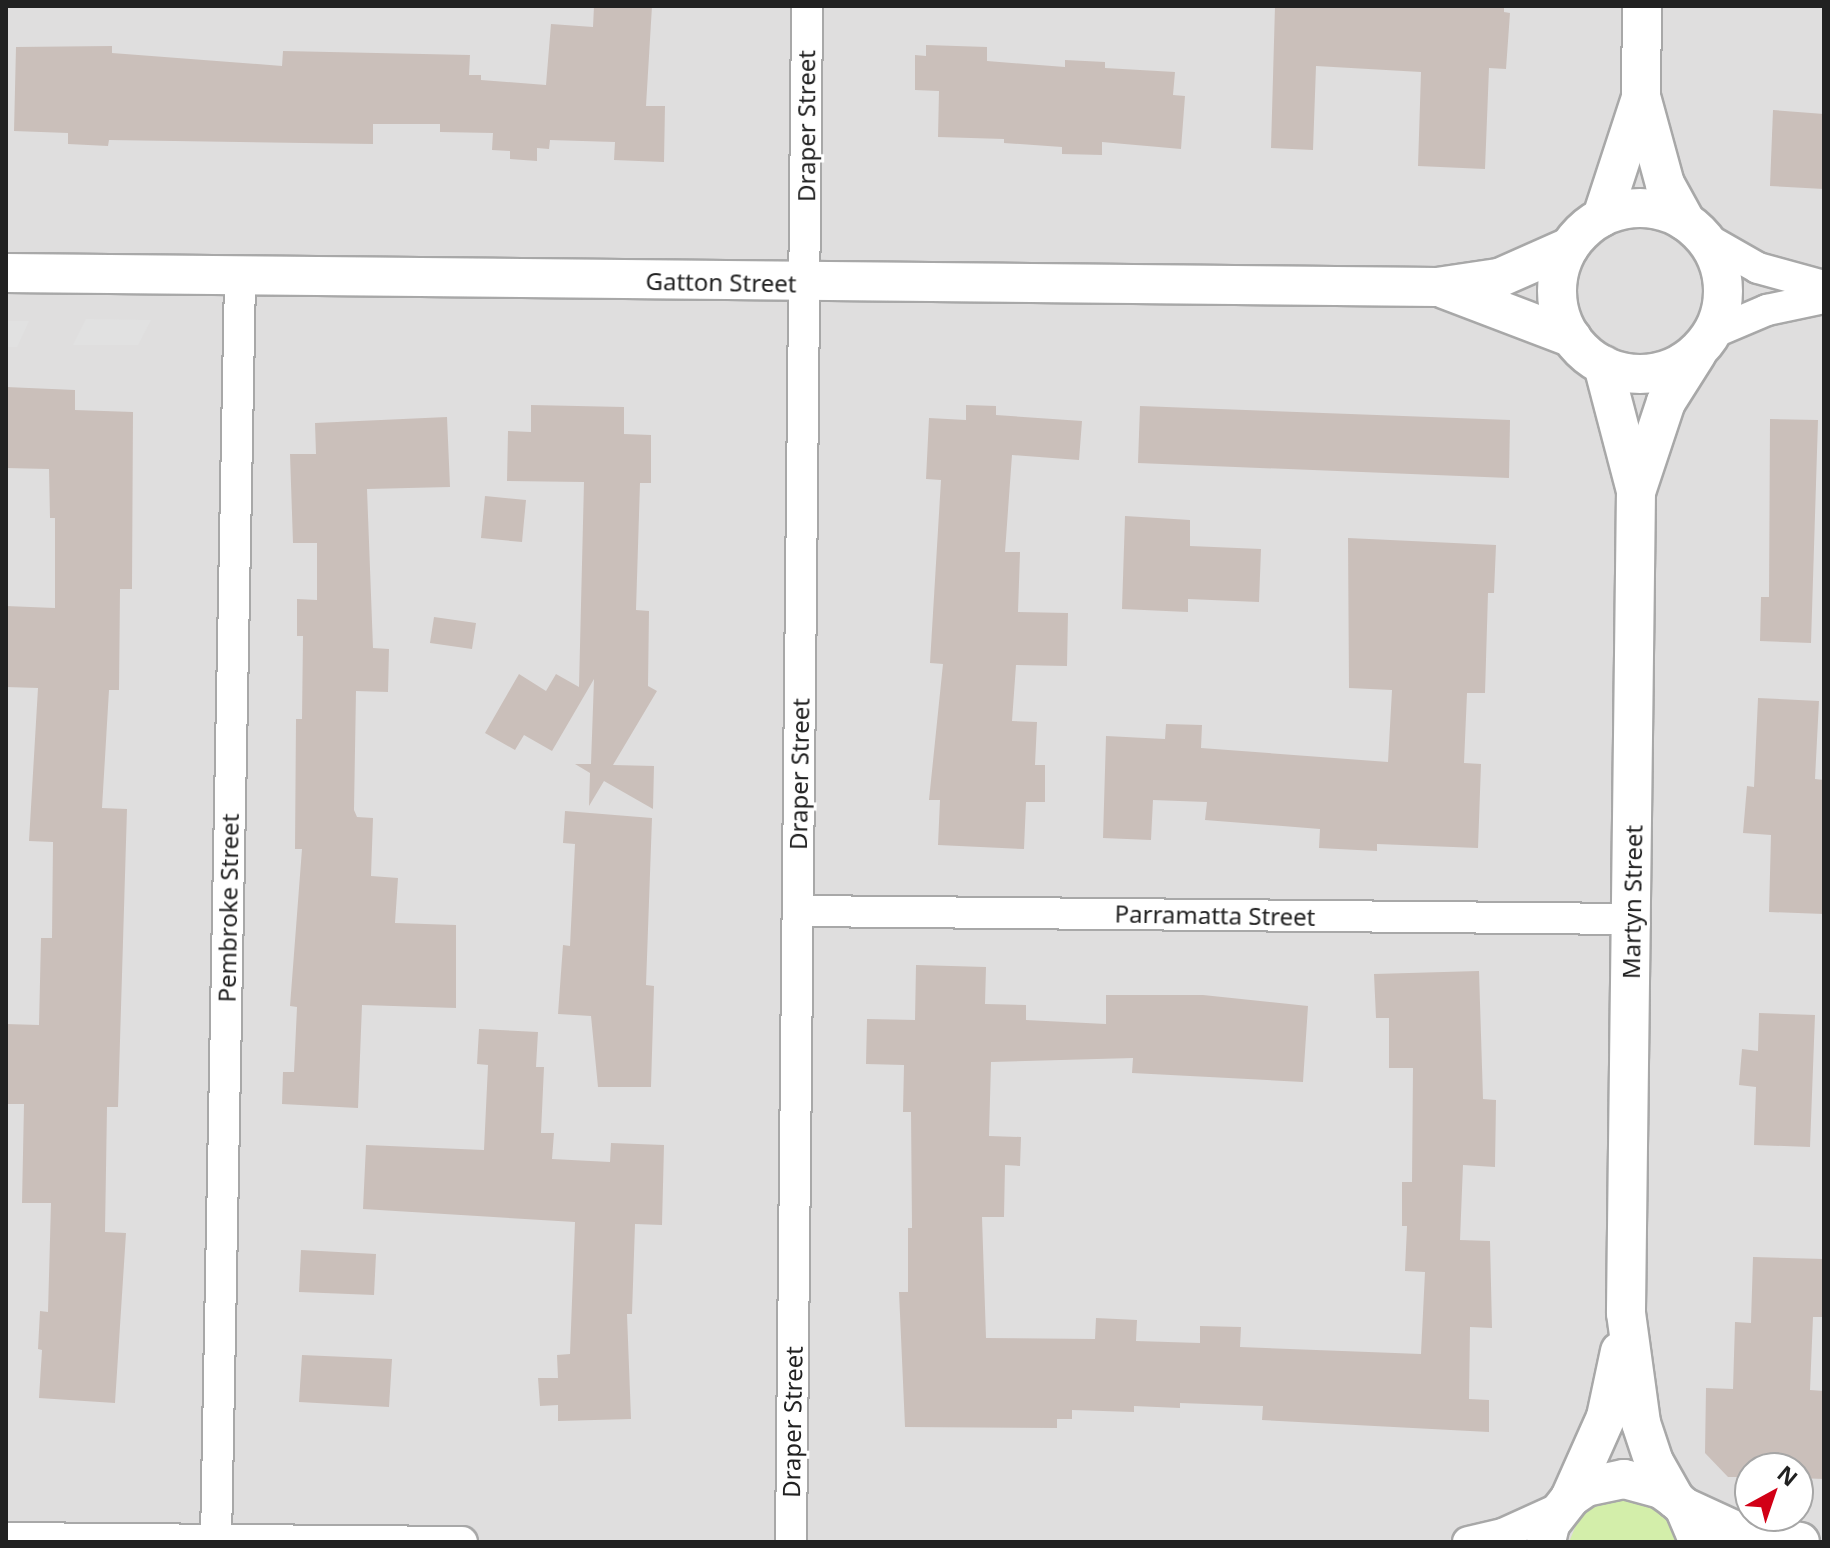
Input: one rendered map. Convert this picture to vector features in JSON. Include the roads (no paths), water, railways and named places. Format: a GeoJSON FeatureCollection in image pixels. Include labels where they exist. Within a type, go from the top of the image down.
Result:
{"type":"FeatureCollection","features":[{"type":"Feature","properties":{"kind":"street","name":"Draper Street"},"geometry":{"type":"LineString","coordinates":[[791,1542],[807,6]]}},
{"type":"Feature","properties":{"kind":"street"},"geometry":{"type":"LineString","coordinates":[[1642,6],[1641,98],[1665,184],[1716,257],[1723,283],[1705,343]]}},
{"type":"Feature","properties":{"kind":"street"},"geometry":{"type":"LineString","coordinates":[[1641,98],[1602,217],[1569,247],[1557,293],[1572,338],[1603,365],[1627,373],[1652,373],[1767,310],[1824,298]]}},
{"type":"Feature","properties":{"kind":"street"},"geometry":{"type":"LineString","coordinates":[[1602,217],[1645,208],[1694,229],[1758,268],[1824,286]]}},
{"type":"Feature","properties":{"kind":"street","name":"Gatton Street"},"geometry":{"type":"LineString","coordinates":[[6,273],[804,284],[1437,287],[1499,278],[1569,247]]}},
{"type":"Feature","properties":{"kind":"street","name":"Pembroke Street"},"geometry":{"type":"LineString","coordinates":[[216,1540],[240,276]]}},
{"type":"Feature","properties":{"kind":"street","name":"Gatton Street"},"geometry":{"type":"LineString","coordinates":[[1437,287],[1572,338]]}},
{"type":"Feature","properties":{"kind":"street","name":"Martyn Street"},"geometry":{"type":"LineString","coordinates":[[1636,491],[1666,402],[1705,343]]}},
{"type":"Feature","properties":{"kind":"street","name":"Martyn Street"},"geometry":{"type":"LineString","coordinates":[[1603,365],[1636,491],[1626,1313],[1641,1423],[1654,1462],[1680,1503],[1699,1542]]}},
{"type":"Feature","properties":{"kind":"street","name":"Parramatta Street"},"geometry":{"type":"LineString","coordinates":[[798,911],[1633,919]]}},
{"type":"Feature","properties":{"kind":"street","name":"Martyn Street"},"geometry":{"type":"LineString","coordinates":[[1559,1516],[1606,1417],[1626,1313]]}},
{"type":"Feature","properties":{"kind":"street"},"geometry":{"type":"LineString","coordinates":[[1468,1542],[1559,1516],[1586,1487],[1624,1479],[1652,1485],[1734,1530],[1800,1542]]}},
{"type":"Feature","properties":{"kind":"street"},"geometry":{"type":"LineString","coordinates":[[6,1538],[462,1542]]}}]}
